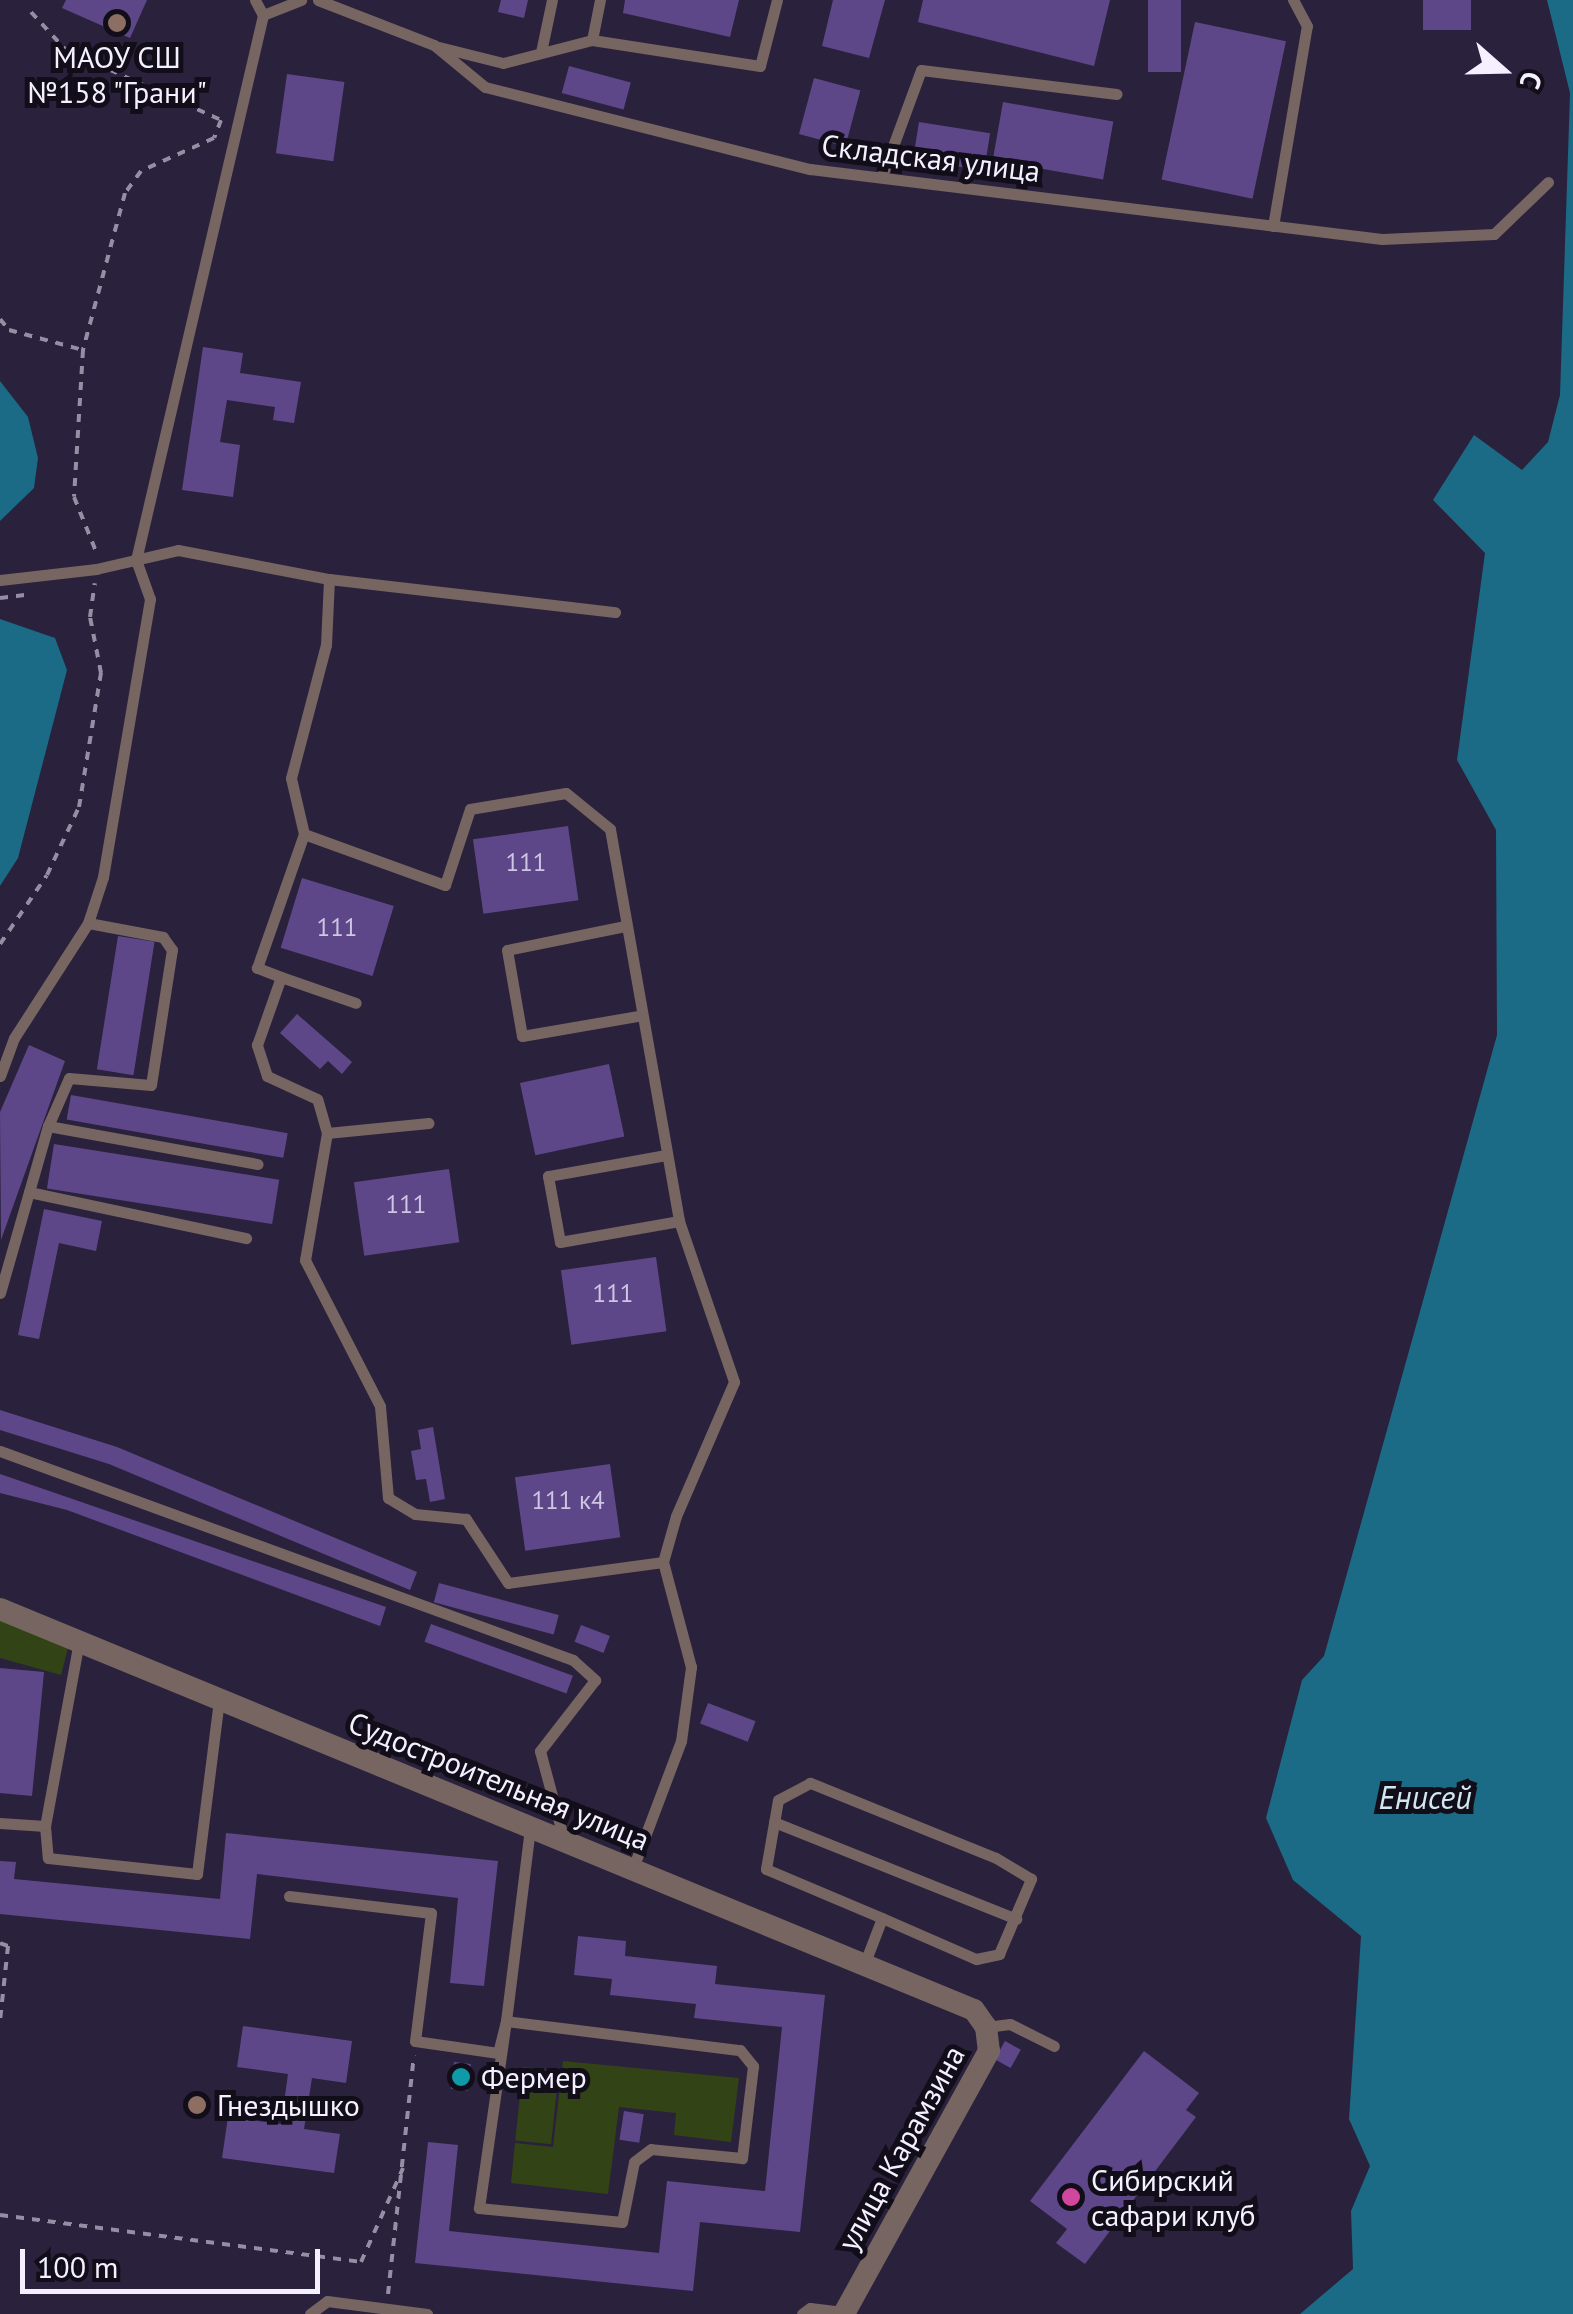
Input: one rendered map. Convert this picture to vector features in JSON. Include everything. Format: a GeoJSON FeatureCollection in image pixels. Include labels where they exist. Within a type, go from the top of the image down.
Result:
{"type":"FeatureCollection","features":[{"type":"Feature","properties":{"kind":"street","name":"Судостроительная улица"},"geometry":{"type":"LineString","coordinates":[[0,1609],[864,1964],[980,2019]]}},
{"type":"Feature","properties":{"kind":"street","name":"улица Карамзина"},"geometry":{"type":"LineString","coordinates":[[846,2313],[990,2050],[980,2019]]}},
{"type":"Feature","properties":{"kind":"lane"},"geometry":{"type":"LineString","coordinates":[[0,1076],[14,1038],[88,923],[103,877],[150,600],[136,560],[263,15],[255,0]]}},
{"type":"Feature","properties":{"kind":"lane"},"geometry":{"type":"LineString","coordinates":[[263,15],[301,0]]}},
{"type":"Feature","properties":{"kind":"lane","name":"Складская улица"},"geometry":{"type":"LineString","coordinates":[[318,0],[434,46],[485,87],[810,169],[1382,240],[1494,234],[1548,182]]}},
{"type":"Feature","properties":{"kind":"lane"},"geometry":{"type":"LineString","coordinates":[[540,52],[552,0]]}},
{"type":"Feature","properties":{"kind":"lane"},"geometry":{"type":"LineString","coordinates":[[592,40],[600,0]]}},
{"type":"Feature","properties":{"kind":"lane"},"geometry":{"type":"LineString","coordinates":[[434,46],[503,63],[592,40],[760,66],[777,0]]}},
{"type":"Feature","properties":{"kind":"lane"},"geometry":{"type":"LineString","coordinates":[[1273,226],[1307,26],[1293,0]]}},
{"type":"Feature","properties":{"kind":"lane"},"geometry":{"type":"LineString","coordinates":[[882,176],[921,70],[1116,94]]}},
{"type":"Feature","properties":{"kind":"lane"},"geometry":{"type":"LineString","coordinates":[[0,580],[96,569],[178,550],[328,579],[615,612]]}},
{"type":"Feature","properties":{"kind":"lane"},"geometry":{"type":"LineString","coordinates":[[328,579],[326,644],[291,778],[304,834],[256,968],[356,1002]]}},
{"type":"Feature","properties":{"kind":"lane"},"geometry":{"type":"LineString","coordinates":[[304,834],[444,885],[470,809],[566,793],[610,829],[638,1016],[679,1221],[734,1382],[676,1516],[664,1562],[691,1667],[680,1740],[632,1868]]}},
{"type":"Feature","properties":{"kind":"lane"},"geometry":{"type":"LineString","coordinates":[[0,1293],[48,1126],[70,1078],[151,1084],[172,950],[162,937],[88,923]]}},
{"type":"Feature","properties":{"kind":"lane"},"geometry":{"type":"LineString","coordinates":[[626,926],[507,950],[522,1036],[638,1016]]}},
{"type":"Feature","properties":{"kind":"lane"},"geometry":{"type":"LineString","coordinates":[[280,977],[257,1045],[268,1076],[317,1098],[328,1133],[305,1260],[380,1406],[388,1498],[415,1514],[466,1519],[508,1583],[664,1562]]}},
{"type":"Feature","properties":{"kind":"lane"},"geometry":{"type":"LineString","coordinates":[[328,1133],[429,1123]]}},
{"type":"Feature","properties":{"kind":"lane"},"geometry":{"type":"LineString","coordinates":[[48,1126],[258,1164]]}},
{"type":"Feature","properties":{"kind":"lane"},"geometry":{"type":"LineString","coordinates":[[666,1155],[548,1176],[560,1242],[679,1221]]}},
{"type":"Feature","properties":{"kind":"lane"},"geometry":{"type":"LineString","coordinates":[[29,1192],[246,1238]]}},
{"type":"Feature","properties":{"kind":"lane"},"geometry":{"type":"LineString","coordinates":[[0,1451],[572,1660],[594,1680],[540,1750],[564,1840]]}},
{"type":"Feature","properties":{"kind":"lane"},"geometry":{"type":"LineString","coordinates":[[79,1641],[45,1826],[48,1858],[197,1874],[219,1699]]}},
{"type":"Feature","properties":{"kind":"lane"},"geometry":{"type":"LineString","coordinates":[[810,1784],[996,1858],[1031,1880],[1000,1954],[976,1959],[766,1869],[774,1822],[778,1800],[810,1784]]}},
{"type":"Feature","properties":{"kind":"lane"},"geometry":{"type":"LineString","coordinates":[[774,1822],[1016,1919]]}},
{"type":"Feature","properties":{"kind":"lane"},"geometry":{"type":"LineString","coordinates":[[0,1823],[45,1826]]}},
{"type":"Feature","properties":{"kind":"lane"},"geometry":{"type":"LineString","coordinates":[[506,2022],[740,2050],[753,2066],[742,2158],[652,2149],[634,2162],[622,2222],[479,2208],[530,1825]]}},
{"type":"Feature","properties":{"kind":"lane"},"geometry":{"type":"LineString","coordinates":[[288,1896],[431,1913],[415,2041],[498,2054]]}},
{"type":"Feature","properties":{"kind":"lane"},"geometry":{"type":"LineString","coordinates":[[864,1964],[882,1918]]}},
{"type":"Feature","properties":{"kind":"lane"},"geometry":{"type":"LineString","coordinates":[[980,2019],[1010,2024],[1054,2046]]}},
{"type":"Feature","properties":{"kind":"lane"},"geometry":{"type":"LineString","coordinates":[[310,2314],[327,2301],[427,2314]]}},
{"type":"Feature","properties":{"kind":"lane"},"geometry":{"type":"LineString","coordinates":[[802,2314],[810,2308],[846,2313]]}},
{"type":"Feature","properties":{"kind":"path"},"geometry":{"type":"LineString","coordinates":[[0,944],[47,876],[79,808],[101,673],[90,618],[97,553],[74,497],[83,350],[125,193],[141,171],[214,138],[221,120],[66,50],[31,12]]}},
{"type":"Feature","properties":{"kind":"path"},"geometry":{"type":"LineString","coordinates":[[0,319],[9,330],[83,350]]}},
{"type":"Feature","properties":{"kind":"path"},"geometry":{"type":"LineString","coordinates":[[0,1943],[8,1946],[0,2022]]}},
{"type":"Feature","properties":{"kind":"path"},"geometry":{"type":"LineString","coordinates":[[386,2309],[415,2041]]}},
{"type":"Feature","properties":{"kind":"path"},"geometry":{"type":"LineString","coordinates":[[0,2215],[361,2262],[403,2168]]}},
{"type":"Feature","properties":{"kind":"green space"},"geometry":{"type":"Polygon","coordinates":[[[0,1616],[69,1644],[61,1675],[0,1658],[0,1616]]]}},
{"type":"Feature","properties":{"kind":"green space"},"geometry":{"type":"Polygon","coordinates":[[[563,2061],[739,2078],[731,2142],[674,2135],[676,2113],[619,2107],[608,2194],[511,2183],[515,2143],[553,2147],[563,2061]]]}},
{"type":"Feature","properties":{"kind":"green space"},"geometry":{"type":"Polygon","coordinates":[[[523,2067],[559,2071],[551,2144],[515,2141],[523,2067]]]}},
{"type":"Feature","properties":{"kind":"water","name":"Енисей"},"geometry":{"type":"Polygon","coordinates":[[[1547,0],[1573,0],[1573,2314],[1300,2314],[1353,2269],[1351,2211],[1370,2166],[1349,2119],[1361,1936],[1293,1880],[1266,1818],[1302,1680],[1324,1656],[1497,1035],[1496,830],[1457,760],[1485,553],[1433,500],[1474,435],[1522,470],[1548,442],[1560,395],[1570,93],[1547,0]]]}},
{"type":"Feature","properties":{"kind":"water"},"geometry":{"type":"Polygon","coordinates":[[[0,381],[28,417],[38,458],[34,488],[0,521],[0,381]]]}},
{"type":"Feature","properties":{"kind":"water"},"geometry":{"type":"Polygon","coordinates":[[[0,619],[55,638],[67,670],[18,858],[0,886],[0,619]]]}},
{"type":"Feature","properties":{"kind":"building","name":"МАОУ СШ №158 \"Грани\""},"geometry":{"type":"Polygon","coordinates":[[[66,0],[147,0],[130,38],[62,8],[66,0]]]}},
{"type":"Feature","properties":{"kind":"building"},"geometry":{"type":"Polygon","coordinates":[[[501,0],[528,0],[524,18],[498,12],[501,0]]]}},
{"type":"Feature","properties":{"kind":"building"},"geometry":{"type":"Polygon","coordinates":[[[625,0],[739,0],[730,37],[623,13],[625,0]]]}},
{"type":"Feature","properties":{"kind":"building"},"geometry":{"type":"Polygon","coordinates":[[[833,0],[885,0],[869,58],[822,46],[833,0]]]}},
{"type":"Feature","properties":{"kind":"building"},"geometry":{"type":"Polygon","coordinates":[[[923,0],[1110,0],[1094,66],[918,22],[923,0]]]}},
{"type":"Feature","properties":{"kind":"building"},"geometry":{"type":"Polygon","coordinates":[[[1148,0],[1181,0],[1181,72],[1148,72],[1148,0]]]}},
{"type":"Feature","properties":{"kind":"building"},"geometry":{"type":"Polygon","coordinates":[[[1423,0],[1471,0],[1471,30],[1423,30],[1423,0]]]}},
{"type":"Feature","properties":{"kind":"building"},"geometry":{"type":"Polygon","coordinates":[[[1195,22],[1286,41],[1252,199],[1162,179],[1195,22]]]}},
{"type":"Feature","properties":{"kind":"building"},"geometry":{"type":"Polygon","coordinates":[[[569,66],[631,83],[624,110],[562,93],[569,66]]]}},
{"type":"Feature","properties":{"kind":"building"},"geometry":{"type":"Polygon","coordinates":[[[287,74],[344,82],[333,161],[276,153],[287,74]]]}},
{"type":"Feature","properties":{"kind":"building"},"geometry":{"type":"Polygon","coordinates":[[[814,78],[860,90],[845,146],[799,134],[814,78]]]}},
{"type":"Feature","properties":{"kind":"building"},"geometry":{"type":"Polygon","coordinates":[[[1003,102],[1113,121],[1103,180],[993,160],[1003,102]]]}},
{"type":"Feature","properties":{"kind":"building"},"geometry":{"type":"Polygon","coordinates":[[[919,122],[990,133],[984,171],[913,160],[919,122]]]}},
{"type":"Feature","properties":{"kind":"building"},"geometry":{"type":"Polygon","coordinates":[[[203,347],[243,353],[240,373],[301,382],[294,423],[273,420],[275,407],[227,400],[220,442],[240,445],[233,497],[182,490],[203,347]]]}},
{"type":"Feature","properties":{"kind":"building"},"geometry":{"type":"Polygon","coordinates":[[[568,826],[578,900],[483,914],[473,839],[568,826]]]}},
{"type":"Feature","properties":{"kind":"building"},"geometry":{"type":"Polygon","coordinates":[[[302,878],[394,906],[372,976],[281,948],[302,878]]]}},
{"type":"Feature","properties":{"kind":"building"},"geometry":{"type":"Polygon","coordinates":[[[118,936],[155,942],[133,1075],[97,1069],[118,936]]]}},
{"type":"Feature","properties":{"kind":"building"},"geometry":{"type":"Polygon","coordinates":[[[297,1014],[352,1062],[342,1074],[328,1061],[320,1069],[280,1033],[297,1014]]]}},
{"type":"Feature","properties":{"kind":"building"},"geometry":{"type":"Polygon","coordinates":[[[29,1045],[65,1061],[1,1240],[0,1112],[29,1045]]]}},
{"type":"Feature","properties":{"kind":"building"},"geometry":{"type":"Polygon","coordinates":[[[609,1064],[624,1136],[535,1155],[520,1083],[609,1064]]]}},
{"type":"Feature","properties":{"kind":"building"},"geometry":{"type":"Polygon","coordinates":[[[71,1095],[288,1133],[283,1158],[67,1120],[71,1095]]]}},
{"type":"Feature","properties":{"kind":"building"},"geometry":{"type":"Polygon","coordinates":[[[54,1144],[279,1180],[272,1224],[47,1188],[54,1144]]]}},
{"type":"Feature","properties":{"kind":"building"},"geometry":{"type":"Polygon","coordinates":[[[449,1169],[459,1242],[364,1256],[354,1182],[449,1169]]]}},
{"type":"Feature","properties":{"kind":"building"},"geometry":{"type":"Polygon","coordinates":[[[44,1209],[102,1221],[96,1251],[59,1243],[39,1339],[18,1335],[44,1209]]]}},
{"type":"Feature","properties":{"kind":"building"},"geometry":{"type":"Polygon","coordinates":[[[656,1257],[666,1331],[571,1345],[561,1270],[656,1257]]]}},
{"type":"Feature","properties":{"kind":"building"},"geometry":{"type":"Polygon","coordinates":[[[0,1410],[117,1447],[417,1572],[410,1590],[109,1464],[0,1430],[0,1410]]]}},
{"type":"Feature","properties":{"kind":"building"},"geometry":{"type":"Polygon","coordinates":[[[433,1427],[445,1499],[430,1502],[426,1479],[416,1480],[411,1451],[421,1449],[418,1430],[433,1427]]]}},
{"type":"Feature","properties":{"kind":"building"},"geometry":{"type":"Polygon","coordinates":[[[610,1464],[620,1537],[525,1551],[515,1477],[610,1464]]]}},
{"type":"Feature","properties":{"kind":"building"},"geometry":{"type":"Polygon","coordinates":[[[0,1474],[386,1607],[380,1626],[67,1510],[0,1493],[0,1474]]]}},
{"type":"Feature","properties":{"kind":"building"},"geometry":{"type":"Polygon","coordinates":[[[439,1583],[559,1615],[554,1634],[434,1602],[439,1583]]]}},
{"type":"Feature","properties":{"kind":"building"},"geometry":{"type":"Polygon","coordinates":[[[431,1624],[573,1676],[566,1693],[425,1642],[431,1624]]]}},
{"type":"Feature","properties":{"kind":"building"},"geometry":{"type":"Polygon","coordinates":[[[581,1625],[610,1636],[603,1653],[575,1642],[581,1625]]]}},
{"type":"Feature","properties":{"kind":"building"},"geometry":{"type":"Polygon","coordinates":[[[0,1668],[44,1672],[32,1796],[0,1793],[0,1668]]]}},
{"type":"Feature","properties":{"kind":"building"},"geometry":{"type":"Polygon","coordinates":[[[708,1703],[756,1721],[748,1742],[700,1724],[708,1703]]]}},
{"type":"Feature","properties":{"kind":"building"},"geometry":{"type":"Polygon","coordinates":[[[226,1833],[498,1861],[484,1986],[450,1983],[458,1898],[257,1874],[250,1939],[0,1914],[0,1861],[16,1862],[14,1879],[220,1899],[226,1833]]]}},
{"type":"Feature","properties":{"kind":"building"},"geometry":{"type":"Polygon","coordinates":[[[578,1936],[626,1941],[625,1956],[717,1966],[715,1984],[825,1995],[800,2232],[700,2222],[693,2291],[415,2263],[428,2142],[458,2145],[449,2231],[659,2253],[667,2181],[765,2191],[782,2027],[694,2018],[696,2004],[610,1995],[612,1979],[574,1975],[578,1936]]]}},
{"type":"Feature","properties":{"kind":"building"},"geometry":{"type":"Polygon","coordinates":[[[243,2026],[352,2041],[346,2083],[312,2078],[304,2129],[340,2134],[334,2173],[222,2158],[228,2117],[281,2124],[288,2074],[237,2067],[243,2026]]]}},
{"type":"Feature","properties":{"kind":"building"},"geometry":{"type":"Polygon","coordinates":[[[1005,2041],[1021,2050],[1011,2068],[995,2059],[1005,2041]]]}},
{"type":"Feature","properties":{"kind":"building"},"geometry":{"type":"Polygon","coordinates":[[[1144,2051],[1199,2093],[1186,2110],[1196,2117],[1085,2264],[1056,2243],[1067,2229],[1030,2201],[1144,2051]]]}},
{"type":"Feature","properties":{"kind":"building","name":"Фермер"},"geometry":{"type":"Polygon","coordinates":[[[454,2062],[471,2064],[468,2091],[451,2089],[454,2062]]]}},
{"type":"Feature","properties":{"kind":"building"},"geometry":{"type":"Polygon","coordinates":[[[624,2111],[644,2114],[639,2143],[619,2140],[624,2111]]]}},
{"type":"Feature","properties":{"kind":"place","name":"МАОУ СШ №158 \"Грани\""},"geometry":{"type":"Point","coordinates":[117,23]}},
{"type":"Feature","properties":{"kind":"place","name":"Фермер"},"geometry":{"type":"Point","coordinates":[461,2077]}},
{"type":"Feature","properties":{"kind":"place","name":"Гнездышко"},"geometry":{"type":"Point","coordinates":[197,2105]}},
{"type":"Feature","properties":{"kind":"place","name":"Сибирский сафари клуб"},"geometry":{"type":"Point","coordinates":[1071,2197]}}]}
